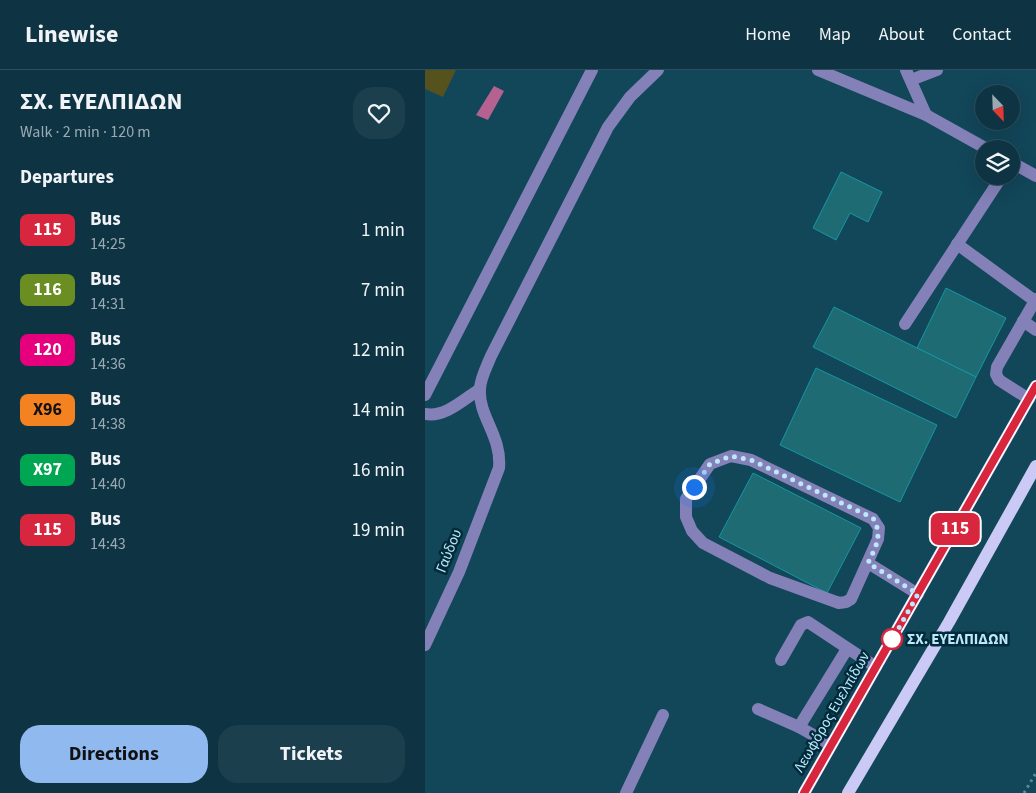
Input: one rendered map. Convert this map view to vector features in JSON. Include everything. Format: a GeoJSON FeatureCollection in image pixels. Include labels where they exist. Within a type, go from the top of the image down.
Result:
{"type":"FeatureCollection","features":[{"type":"Feature","properties":{"kind":"main road","name":"Λεωφόρος Ευελπίδων"},"geometry":{"type":"LineString","coordinates":[[804,793],[1036,386]]}},
{"type":"Feature","properties":{"kind":"main road"},"geometry":{"type":"LineString","coordinates":[[848,793],[940,639],[1036,466]]}},
{"type":"Feature","properties":{"kind":"street"},"geometry":{"type":"LineString","coordinates":[[425,396],[592,70]]}},
{"type":"Feature","properties":{"kind":"street"},"geometry":{"type":"LineString","coordinates":[[425,414],[437,415],[445,412],[480,389],[491,356],[608,127],[630,97],[658,70]]}},
{"type":"Feature","properties":{"kind":"street"},"geometry":{"type":"LineString","coordinates":[[818,70],[926,115],[975,142]]}},
{"type":"Feature","properties":{"kind":"street"},"geometry":{"type":"LineString","coordinates":[[926,115],[908,75],[937,70]]}},
{"type":"Feature","properties":{"kind":"street"},"geometry":{"type":"LineString","coordinates":[[1020,167],[1036,176]]}},
{"type":"Feature","properties":{"kind":"street"},"geometry":{"type":"LineString","coordinates":[[905,324],[996,185]]}},
{"type":"Feature","properties":{"kind":"street"},"geometry":{"type":"LineString","coordinates":[[957,244],[1035,300],[997,367],[996,374],[999,380],[1029,398]]}},
{"type":"Feature","properties":{"kind":"street"},"geometry":{"type":"LineString","coordinates":[[1023,322],[1036,330]]}},
{"type":"Feature","properties":{"kind":"street","name":"Γαύδου"},"geometry":{"type":"LineString","coordinates":[[425,645],[459,572],[499,468],[500,455],[496,440],[482,407],[480,389]]}},
{"type":"Feature","properties":{"kind":"street"},"geometry":{"type":"LineString","coordinates":[[731,456],[751,460],[873,518],[879,528],[878,539],[868,563],[851,599],[839,603],[830,600],[770,578],[703,543],[692,531],[686,517],[686,499],[710,464],[731,456]]}},
{"type":"Feature","properties":{"kind":"street"},"geometry":{"type":"LineString","coordinates":[[868,563],[918,594]]}},
{"type":"Feature","properties":{"kind":"street"},"geometry":{"type":"LineString","coordinates":[[781,660],[801,625],[804,622],[808,622],[876,667]]}},
{"type":"Feature","properties":{"kind":"street"},"geometry":{"type":"LineString","coordinates":[[799,727],[847,649]]}},
{"type":"Feature","properties":{"kind":"street"},"geometry":{"type":"LineString","coordinates":[[758,709],[799,727],[831,745]]}},
{"type":"Feature","properties":{"kind":"street"},"geometry":{"type":"LineString","coordinates":[[626,793],[663,714]]}},
{"type":"Feature","properties":{"kind":"path"},"geometry":{"type":"LineString","coordinates":[[1023,793],[1036,773]]}},
{"type":"Feature","properties":{"kind":"shaded area"},"geometry":{"type":"Polygon","coordinates":[[[425,70],[456,70],[443,97],[425,89],[425,70]]]}},
{"type":"Feature","properties":{"kind":"shaded area"},"geometry":{"type":"Polygon","coordinates":[[[494,86],[504,91],[488,120],[476,115],[494,86]]]}},
{"type":"Feature","properties":{"kind":"building"},"geometry":{"type":"Polygon","coordinates":[[[841,172],[882,192],[868,222],[850,213],[836,240],[813,228],[841,172]]]}},
{"type":"Feature","properties":{"kind":"building"},"geometry":{"type":"Polygon","coordinates":[[[946,288],[1006,318],[976,377],[917,348],[946,288]]]}},
{"type":"Feature","properties":{"kind":"building"},"geometry":{"type":"Polygon","coordinates":[[[834,307],[976,377],[956,418],[813,347],[834,307]]]}},
{"type":"Feature","properties":{"kind":"building"},"geometry":{"type":"Polygon","coordinates":[[[816,368],[937,425],[900,502],[780,445],[816,368]]]}},
{"type":"Feature","properties":{"kind":"building"},"geometry":{"type":"Polygon","coordinates":[[[753,473],[861,528],[827,593],[719,537],[753,473]]]}},
{"type":"Feature","properties":{"kind":"bus line","name":"115"},"geometry":{"type":"LineString","coordinates":[[804,793],[1036,386]]}},
{"type":"Feature","properties":{"kind":"place","name":"ΣΧ. ΕΥΕΛΠΙΔΩΝ"},"geometry":{"type":"Point","coordinates":[892,639]}},
{"type":"Feature","properties":{"kind":"route"},"geometry":{"type":"LineString","coordinates":[[694,487],[710,464],[731,456],[751,460],[873,518],[879,528],[878,539],[868,563],[918,594],[891,642],[892,639]]}}]}
